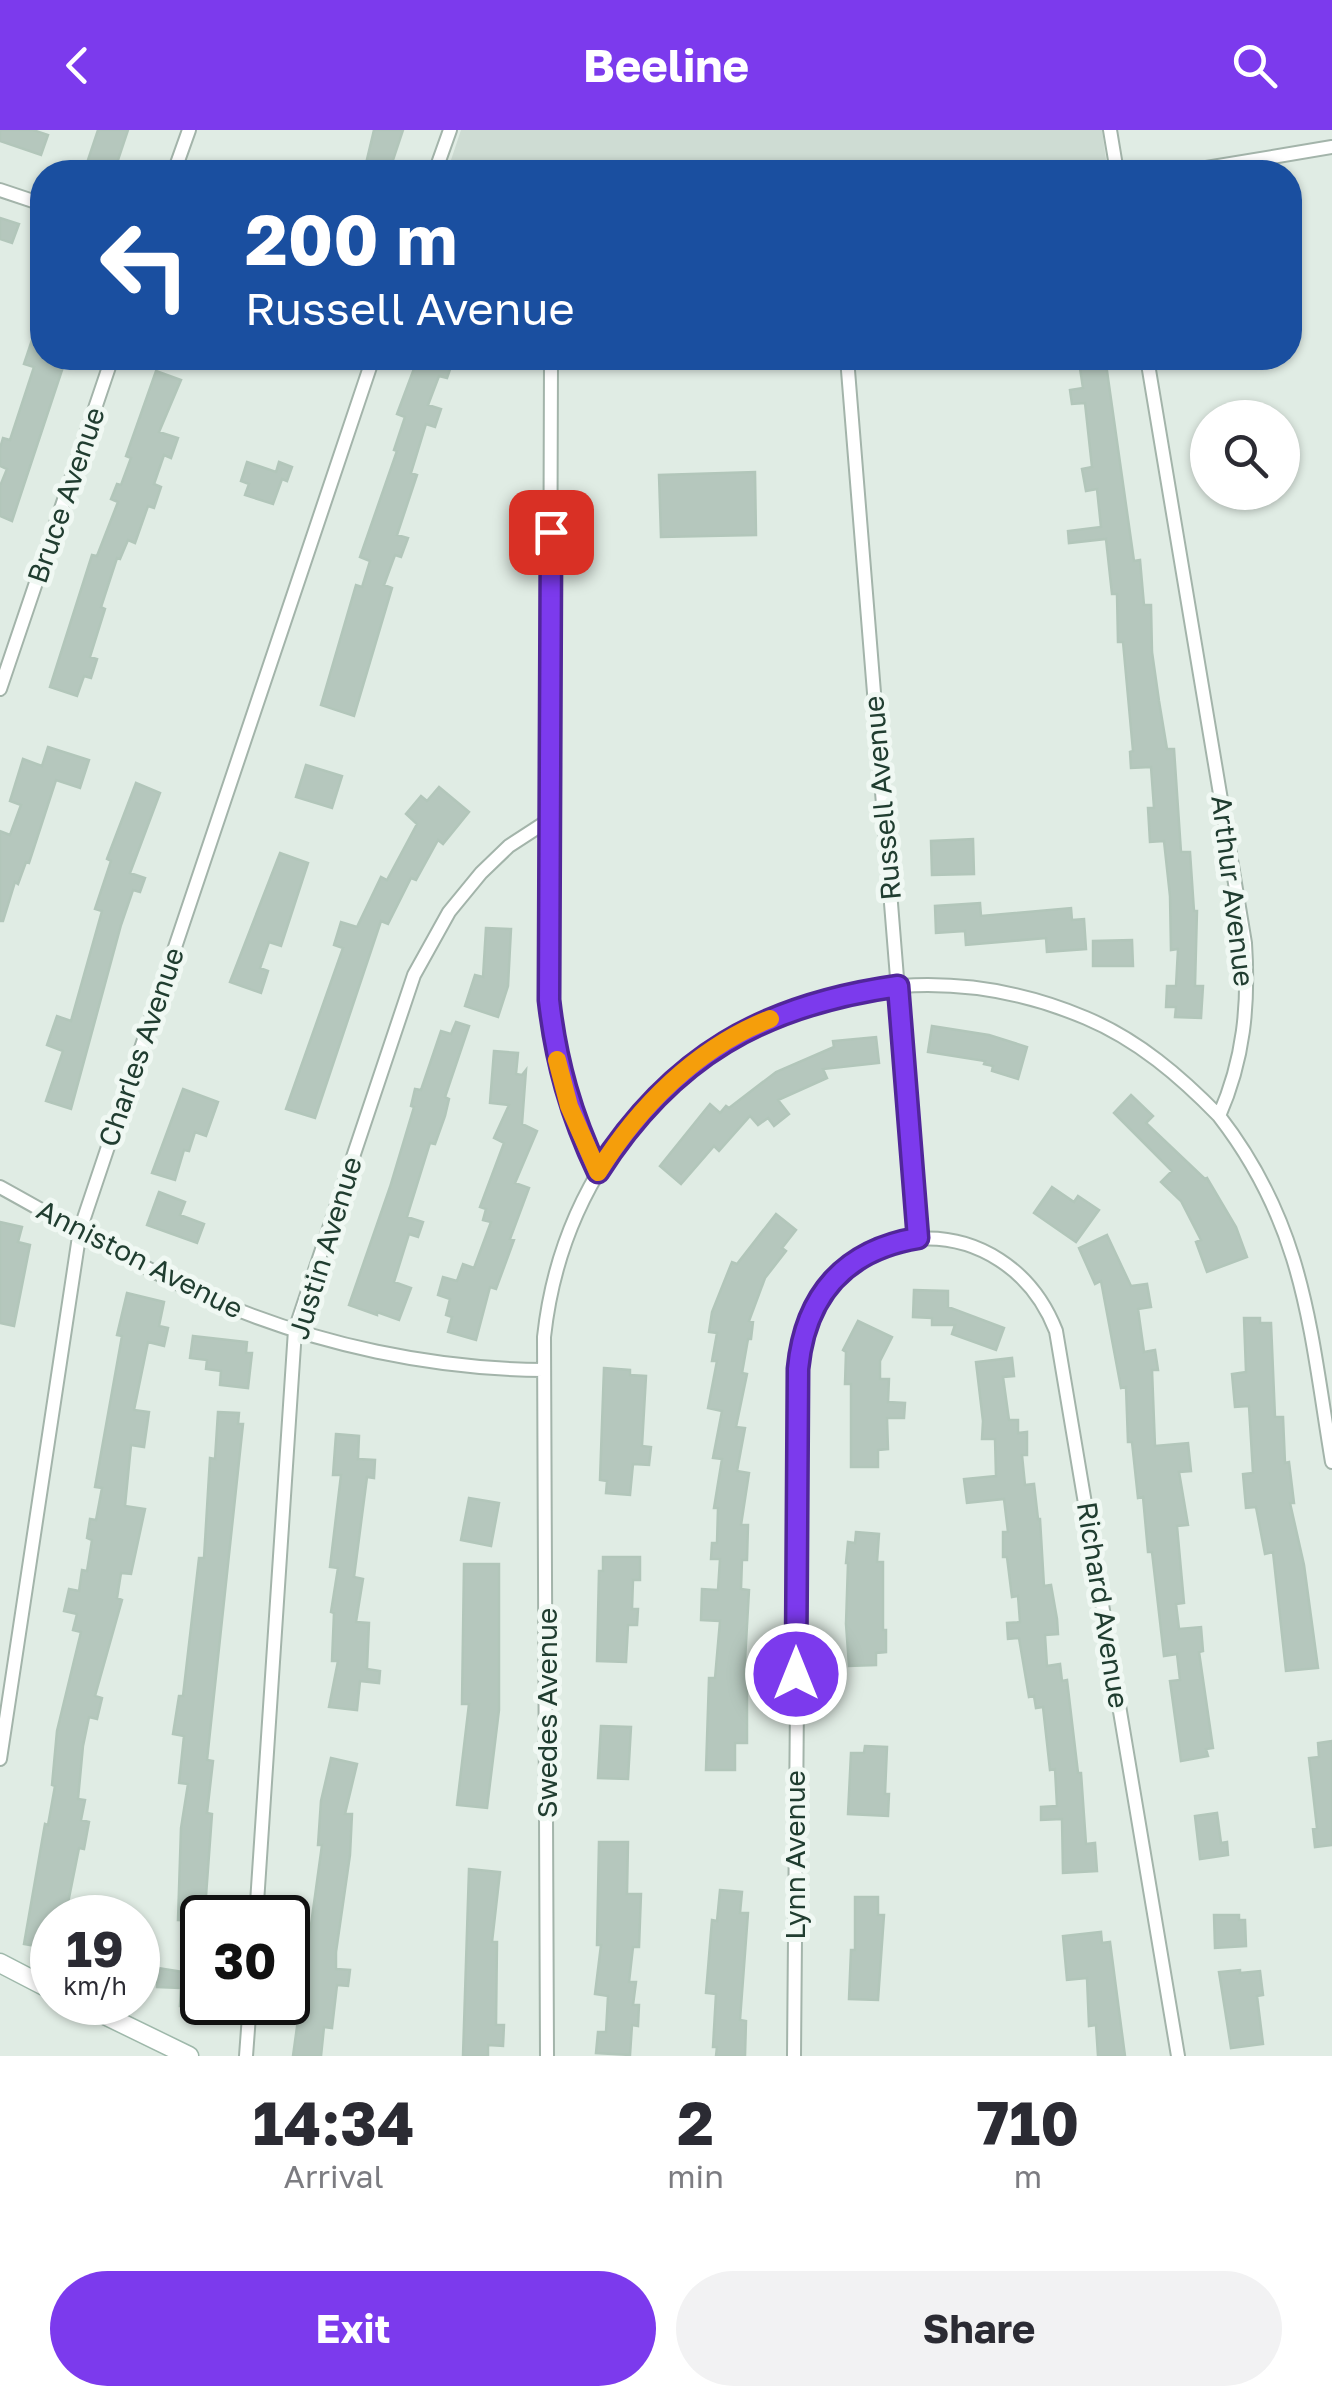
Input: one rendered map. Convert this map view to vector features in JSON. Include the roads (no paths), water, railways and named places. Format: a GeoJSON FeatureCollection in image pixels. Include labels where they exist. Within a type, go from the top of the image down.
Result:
{"type":"FeatureCollection","features":[{"type":"Feature","properties":{"kind":"main road"},"geometry":{"type":"LineString","coordinates":[[0,1963],[30,1979]]}},
{"type":"Feature","properties":{"kind":"main road"},"geometry":{"type":"LineString","coordinates":[[125,2025],[189,2056]]}},
{"type":"Feature","properties":{"kind":"street"},"geometry":{"type":"LineString","coordinates":[[178,160],[188,130]]}},
{"type":"Feature","properties":{"kind":"street"},"geometry":{"type":"LineString","coordinates":[[440,160],[450,130]]}},
{"type":"Feature","properties":{"kind":"street"},"geometry":{"type":"LineString","coordinates":[[1110,130],[1115,160]]}},
{"type":"Feature","properties":{"kind":"street"},"geometry":{"type":"LineString","coordinates":[[1254,160],[1332,147]]}},
{"type":"Feature","properties":{"kind":"street"},"geometry":{"type":"LineString","coordinates":[[0,190],[30,200]]}},
{"type":"Feature","properties":{"kind":"street","name":"Bruce Avenue"},"geometry":{"type":"LineString","coordinates":[[0,689],[108,370]]}},
{"type":"Feature","properties":{"kind":"street","name":"Charles Avenue"},"geometry":{"type":"LineString","coordinates":[[0,1759],[80,1230],[369,370]]}},
{"type":"Feature","properties":{"kind":"street"},"geometry":{"type":"LineString","coordinates":[[552,370],[548,975],[555,1050],[569,1106],[598,1172]]}},
{"type":"Feature","properties":{"kind":"street","name":"Russell Avenue"},"geometry":{"type":"LineString","coordinates":[[848,370],[918,1238]]}},
{"type":"Feature","properties":{"kind":"street","name":"Arthur Avenue"},"geometry":{"type":"LineString","coordinates":[[1149,370],[1245,943],[1247,999],[1242,1048],[1219,1116]]}},
{"type":"Feature","properties":{"kind":"street","name":"Justin Avenue"},"geometry":{"type":"LineString","coordinates":[[258,1895],[295,1330],[414,975],[436,932],[472,883],[509,846],[549,820]]}},
{"type":"Feature","properties":{"kind":"street"},"geometry":{"type":"LineString","coordinates":[[544,1370],[547,1313],[557,1266],[573,1220],[598,1172],[646,1108],[680,1074],[761,1022],[805,1004],[898,986],[996,990],[1088,1018],[1150,1054],[1188,1084],[1219,1116],[1261,1178],[1283,1224],[1299,1272],[1332,1462]]}},
{"type":"Feature","properties":{"kind":"street","name":"Anniston Avenue"},"geometry":{"type":"LineString","coordinates":[[0,1187],[215,1301],[295,1330],[396,1356],[506,1370],[544,1370]]}},
{"type":"Feature","properties":{"kind":"street","name":"Lynn Avenue"},"geometry":{"type":"LineString","coordinates":[[794,2056],[800,1344],[814,1305],[852,1263],[886,1245],[918,1238]]}},
{"type":"Feature","properties":{"kind":"street","name":"Richard Avenue"},"geometry":{"type":"LineString","coordinates":[[918,1238],[970,1244],[996,1255],[1028,1282],[1056,1331],[1178,2056]]}},
{"type":"Feature","properties":{"kind":"street","name":"Swedes Avenue"},"geometry":{"type":"LineString","coordinates":[[544,1370],[547,2056]]}},
{"type":"Feature","properties":{"kind":"street"},"geometry":{"type":"LineString","coordinates":[[246,2056],[248,2025]]}}]}
